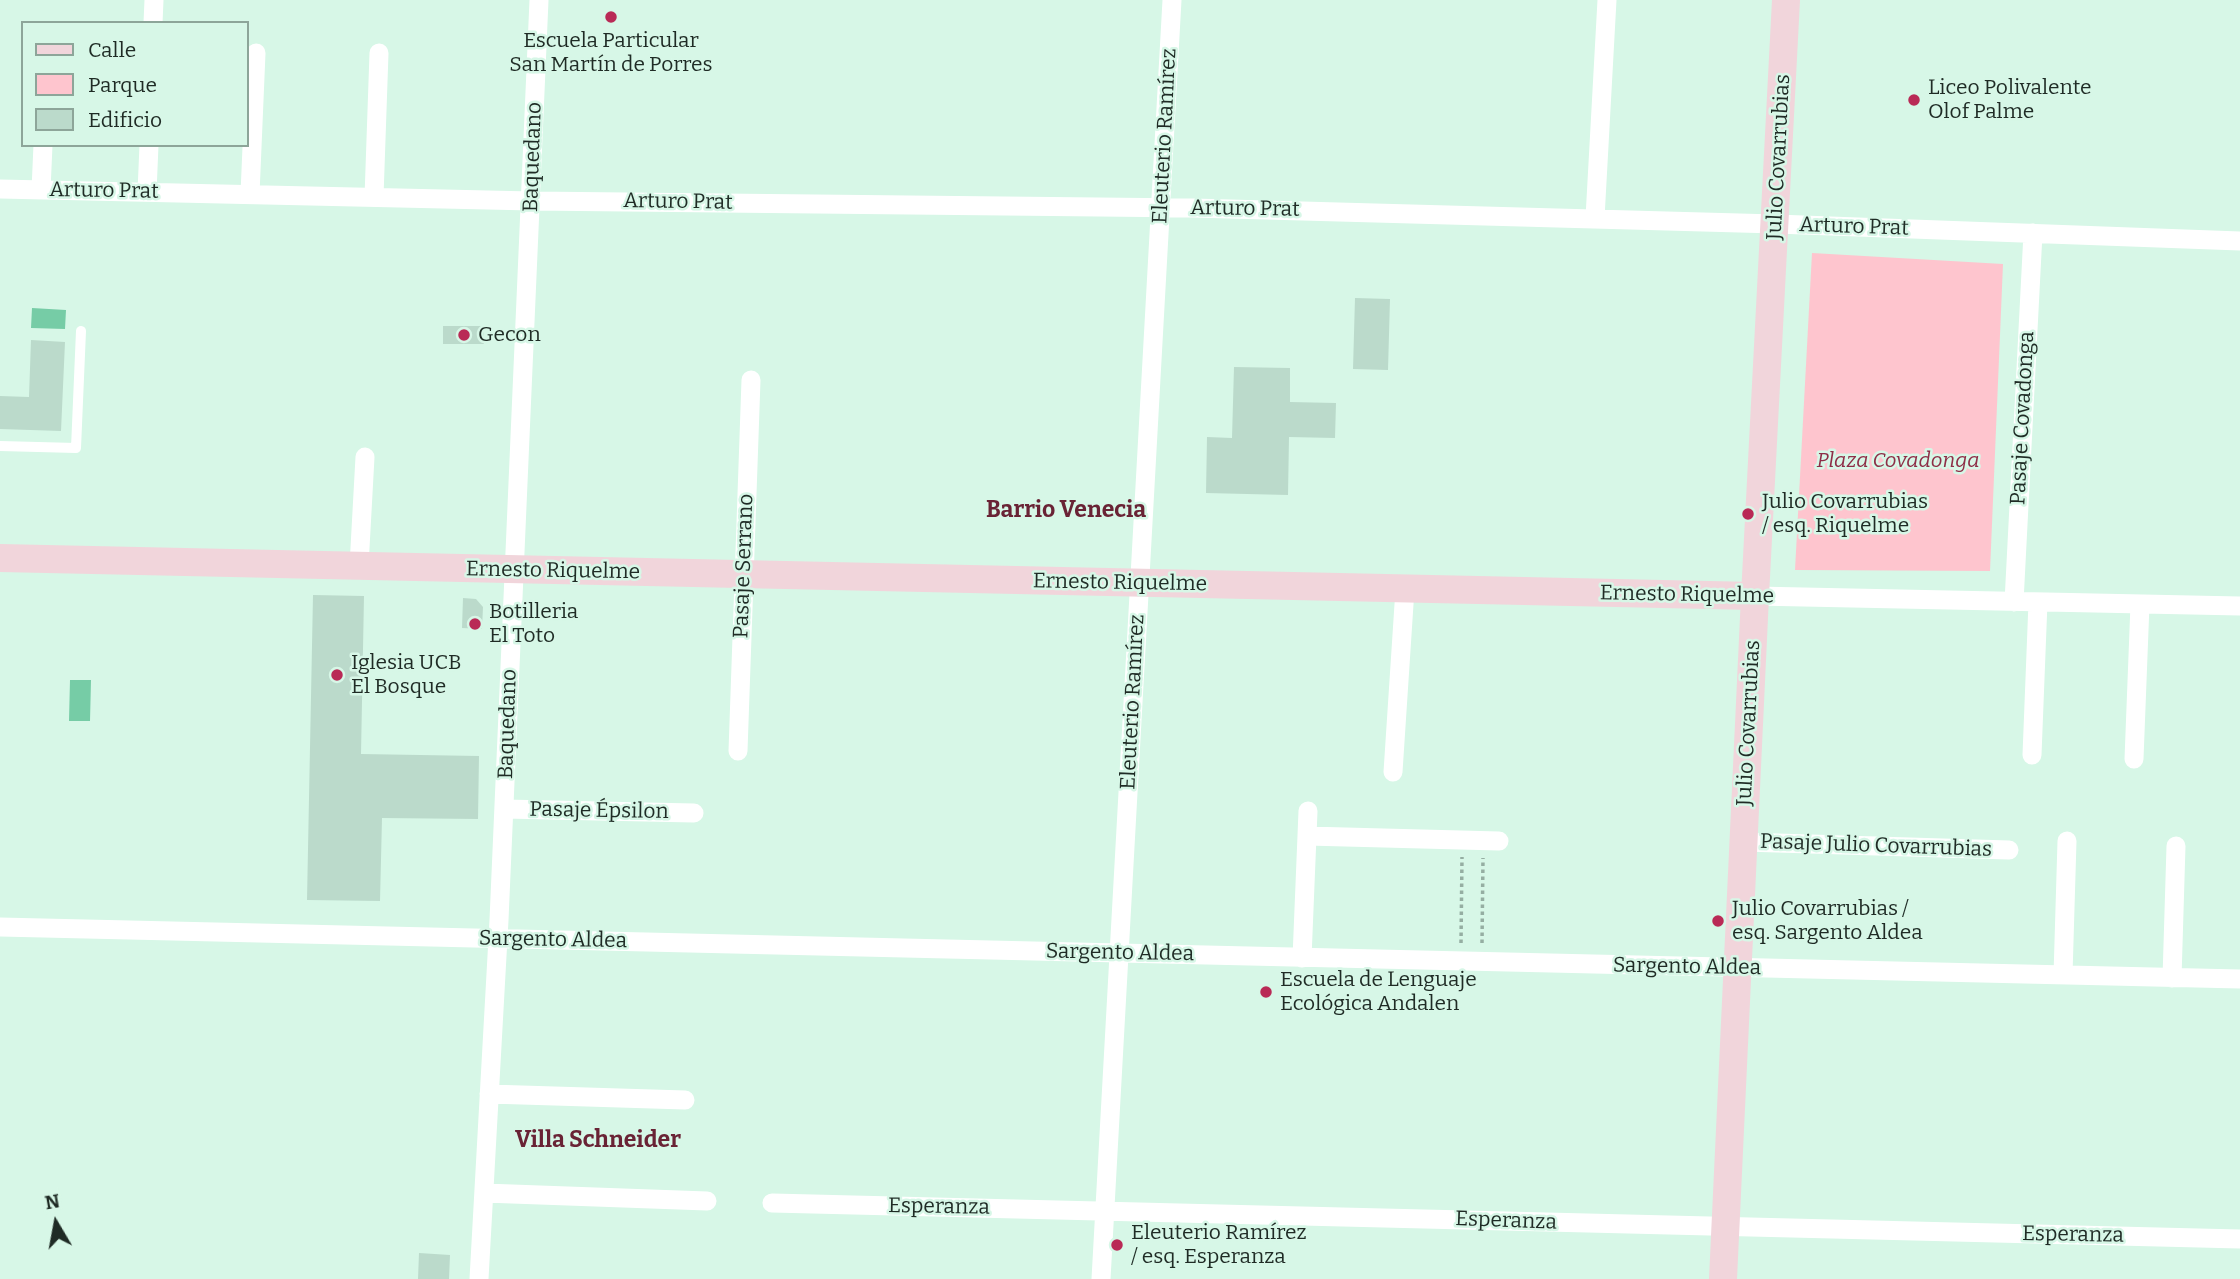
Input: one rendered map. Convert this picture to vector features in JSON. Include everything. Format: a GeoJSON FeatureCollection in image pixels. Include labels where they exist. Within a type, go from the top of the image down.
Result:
{"type":"FeatureCollection","features":[{"type":"Feature","properties":{"kind":"street"},"geometry":{"type":"LineString","coordinates":[[153,21],[154,0]]}},
{"type":"Feature","properties":{"kind":"street","name":"Baquedano"},"geometry":{"type":"LineString","coordinates":[[479,1279],[498,939],[539,0]]}},
{"type":"Feature","properties":{"kind":"street","name":"Eleuterio Ramírez"},"geometry":{"type":"LineString","coordinates":[[1101,1279],[1172,0]]}},
{"type":"Feature","properties":{"kind":"street"},"geometry":{"type":"LineString","coordinates":[[1595,218],[1607,0]]}},
{"type":"Feature","properties":{"kind":"street","name":"Julio Covarrubias"},"geometry":{"type":"LineString","coordinates":[[1723,1279],[1786,0]]}},
{"type":"Feature","properties":{"kind":"street"},"geometry":{"type":"LineString","coordinates":[[374,197],[379,52]]}},
{"type":"Feature","properties":{"kind":"street"},"geometry":{"type":"LineString","coordinates":[[250,194],[256,53]]}},
{"type":"Feature","properties":{"kind":"street"},"geometry":{"type":"LineString","coordinates":[[41,190],[43,147]]}},
{"type":"Feature","properties":{"kind":"street"},"geometry":{"type":"LineString","coordinates":[[147,192],[149,147]]}},
{"type":"Feature","properties":{"kind":"street","name":"Arturo Prat"},"geometry":{"type":"LineString","coordinates":[[0,189],[532,201],[1161,207],[1595,218],[2240,242]]}},
{"type":"Feature","properties":{"kind":"street","name":"Pasaje Covadonga"},"geometry":{"type":"LineString","coordinates":[[2014,602],[2033,233]]}},
{"type":"Feature","properties":{"kind":"street","name":"Pasaje Serrano"},"geometry":{"type":"LineString","coordinates":[[738,751],[751,380]]}},
{"type":"Feature","properties":{"kind":"street"},"geometry":{"type":"LineString","coordinates":[[359,566],[365,457]]}},
{"type":"Feature","properties":{"kind":"street","name":"Ernesto Riquelme"},"geometry":{"type":"LineString","coordinates":[[0,558],[2240,606]]}},
{"type":"Feature","properties":{"kind":"street"},"geometry":{"type":"LineString","coordinates":[[1393,772],[1405,589]]}},
{"type":"Feature","properties":{"kind":"street"},"geometry":{"type":"LineString","coordinates":[[2032,755],[2038,602]]}},
{"type":"Feature","properties":{"kind":"street"},"geometry":{"type":"LineString","coordinates":[[2134,759],[2140,604]]}},
{"type":"Feature","properties":{"kind":"street","name":"Pasaje Épsilon"},"geometry":{"type":"LineString","coordinates":[[504,809],[694,813]]}},
{"type":"Feature","properties":{"kind":"street"},"geometry":{"type":"LineString","coordinates":[[1302,958],[1308,811]]}},
{"type":"Feature","properties":{"kind":"street"},"geometry":{"type":"LineString","coordinates":[[1307,836],[1491,841]]}},
{"type":"Feature","properties":{"kind":"street"},"geometry":{"type":"LineString","coordinates":[[2063,975],[2067,841]]}},
{"type":"Feature","properties":{"kind":"street","name":"Pasaje Julio Covarrubias"},"geometry":{"type":"LineString","coordinates":[[1744,842],[2009,850]]}},
{"type":"Feature","properties":{"kind":"street"},"geometry":{"type":"LineString","coordinates":[[2172,978],[2176,846]]}},
{"type":"Feature","properties":{"kind":"street","name":"Sargento Aldea"},"geometry":{"type":"LineString","coordinates":[[0,927],[2240,979]]}},
{"type":"Feature","properties":{"kind":"street"},"geometry":{"type":"LineString","coordinates":[[489,1094],[685,1100]]}},
{"type":"Feature","properties":{"kind":"street"},"geometry":{"type":"LineString","coordinates":[[484,1193],[706,1202]]}},
{"type":"Feature","properties":{"kind":"street","name":"Esperanza"},"geometry":{"type":"LineString","coordinates":[[772,1203],[2240,1239]]}},
{"type":"Feature","properties":{"kind":"lane"},"geometry":{"type":"LineString","coordinates":[[0,446],[76,448],[81,331]]}},
{"type":"Feature","properties":{"kind":"path"},"geometry":{"type":"LineString","coordinates":[[1461,943],[1463,840]]}},
{"type":"Feature","properties":{"kind":"path"},"geometry":{"type":"LineString","coordinates":[[1482,943],[1491,841]]}},
{"type":"Feature","properties":{"kind":"green space","name":"Plaza Covadonga"},"geometry":{"type":"Polygon","coordinates":[[[1812,253],[2003,264],[1990,571],[1795,570],[1812,253]]]}},
{"type":"Feature","properties":{"kind":"shaded area"},"geometry":{"type":"Polygon","coordinates":[[[32,308],[66,310],[65,329],[31,328],[32,308]]]}},
{"type":"Feature","properties":{"kind":"shaded area"},"geometry":{"type":"Polygon","coordinates":[[[70,680],[91,680],[90,721],[69,721],[70,680]]]}},
{"type":"Feature","properties":{"kind":"building"},"geometry":{"type":"Polygon","coordinates":[[[1355,298],[1390,299],[1388,370],[1353,369],[1355,298]]]}},
{"type":"Feature","properties":{"kind":"building","name":"Gecon"},"geometry":{"type":"Polygon","coordinates":[[[443,326],[484,326],[484,344],[443,344],[443,326]]]}},
{"type":"Feature","properties":{"kind":"building"},"geometry":{"type":"Polygon","coordinates":[[[31,340],[65,342],[61,431],[0,429],[0,396],[29,397],[31,340]]]}},
{"type":"Feature","properties":{"kind":"building"},"geometry":{"type":"Polygon","coordinates":[[[1234,367],[1290,368],[1290,402],[1336,403],[1335,438],[1289,437],[1288,495],[1206,493],[1207,437],[1232,438],[1234,367]]]}},
{"type":"Feature","properties":{"kind":"building","name":"Iglesia UCB El Bosque"},"geometry":{"type":"Polygon","coordinates":[[[313,595],[364,596],[361,754],[479,756],[478,819],[382,818],[380,901],[307,900],[313,595]]]}},
{"type":"Feature","properties":{"kind":"building"},"geometry":{"type":"Polygon","coordinates":[[[463,598],[476,599],[483,607],[482,629],[462,628],[463,598]]]}},
{"type":"Feature","properties":{"kind":"building"},"geometry":{"type":"Polygon","coordinates":[[[419,1253],[450,1255],[449,1279],[418,1279],[419,1253]]]}},
{"type":"Feature","properties":{"kind":"place","name":"Escuela Particular San Martín de Porres"},"geometry":{"type":"Point","coordinates":[611,17]}},
{"type":"Feature","properties":{"kind":"place","name":"Liceo Polivalente Olof Palme"},"geometry":{"type":"Point","coordinates":[1914,100]}},
{"type":"Feature","properties":{"kind":"place","name":"Gecon"},"geometry":{"type":"Point","coordinates":[464,335]}},
{"type":"Feature","properties":{"kind":"place","name":"Julio Covarrubias / esq. Riquelme"},"geometry":{"type":"Point","coordinates":[1748,514]}},
{"type":"Feature","properties":{"kind":"place","name":"Botilleria El Toto"},"geometry":{"type":"Point","coordinates":[475,624]}},
{"type":"Feature","properties":{"kind":"place","name":"Iglesia UCB El Bosque"},"geometry":{"type":"Point","coordinates":[337,675]}},
{"type":"Feature","properties":{"kind":"place","name":"Julio Covarrubias / esq. Sargento Aldea"},"geometry":{"type":"Point","coordinates":[1718,921]}},
{"type":"Feature","properties":{"kind":"place","name":"Escuela de Lenguaje Ecológica Andalen"},"geometry":{"type":"Point","coordinates":[1266,992]}},
{"type":"Feature","properties":{"kind":"place","name":"Eleuterio Ramírez / esq. Esperanza"},"geometry":{"type":"Point","coordinates":[1117,1245]}},
{"type":"Feature","properties":{"kind":"district","name":"Barrio Venecia"},"geometry":{"type":"Point","coordinates":[1066,511]}},
{"type":"Feature","properties":{"kind":"district","name":"Villa Schneider"},"geometry":{"type":"Point","coordinates":[598,1141]}}]}
